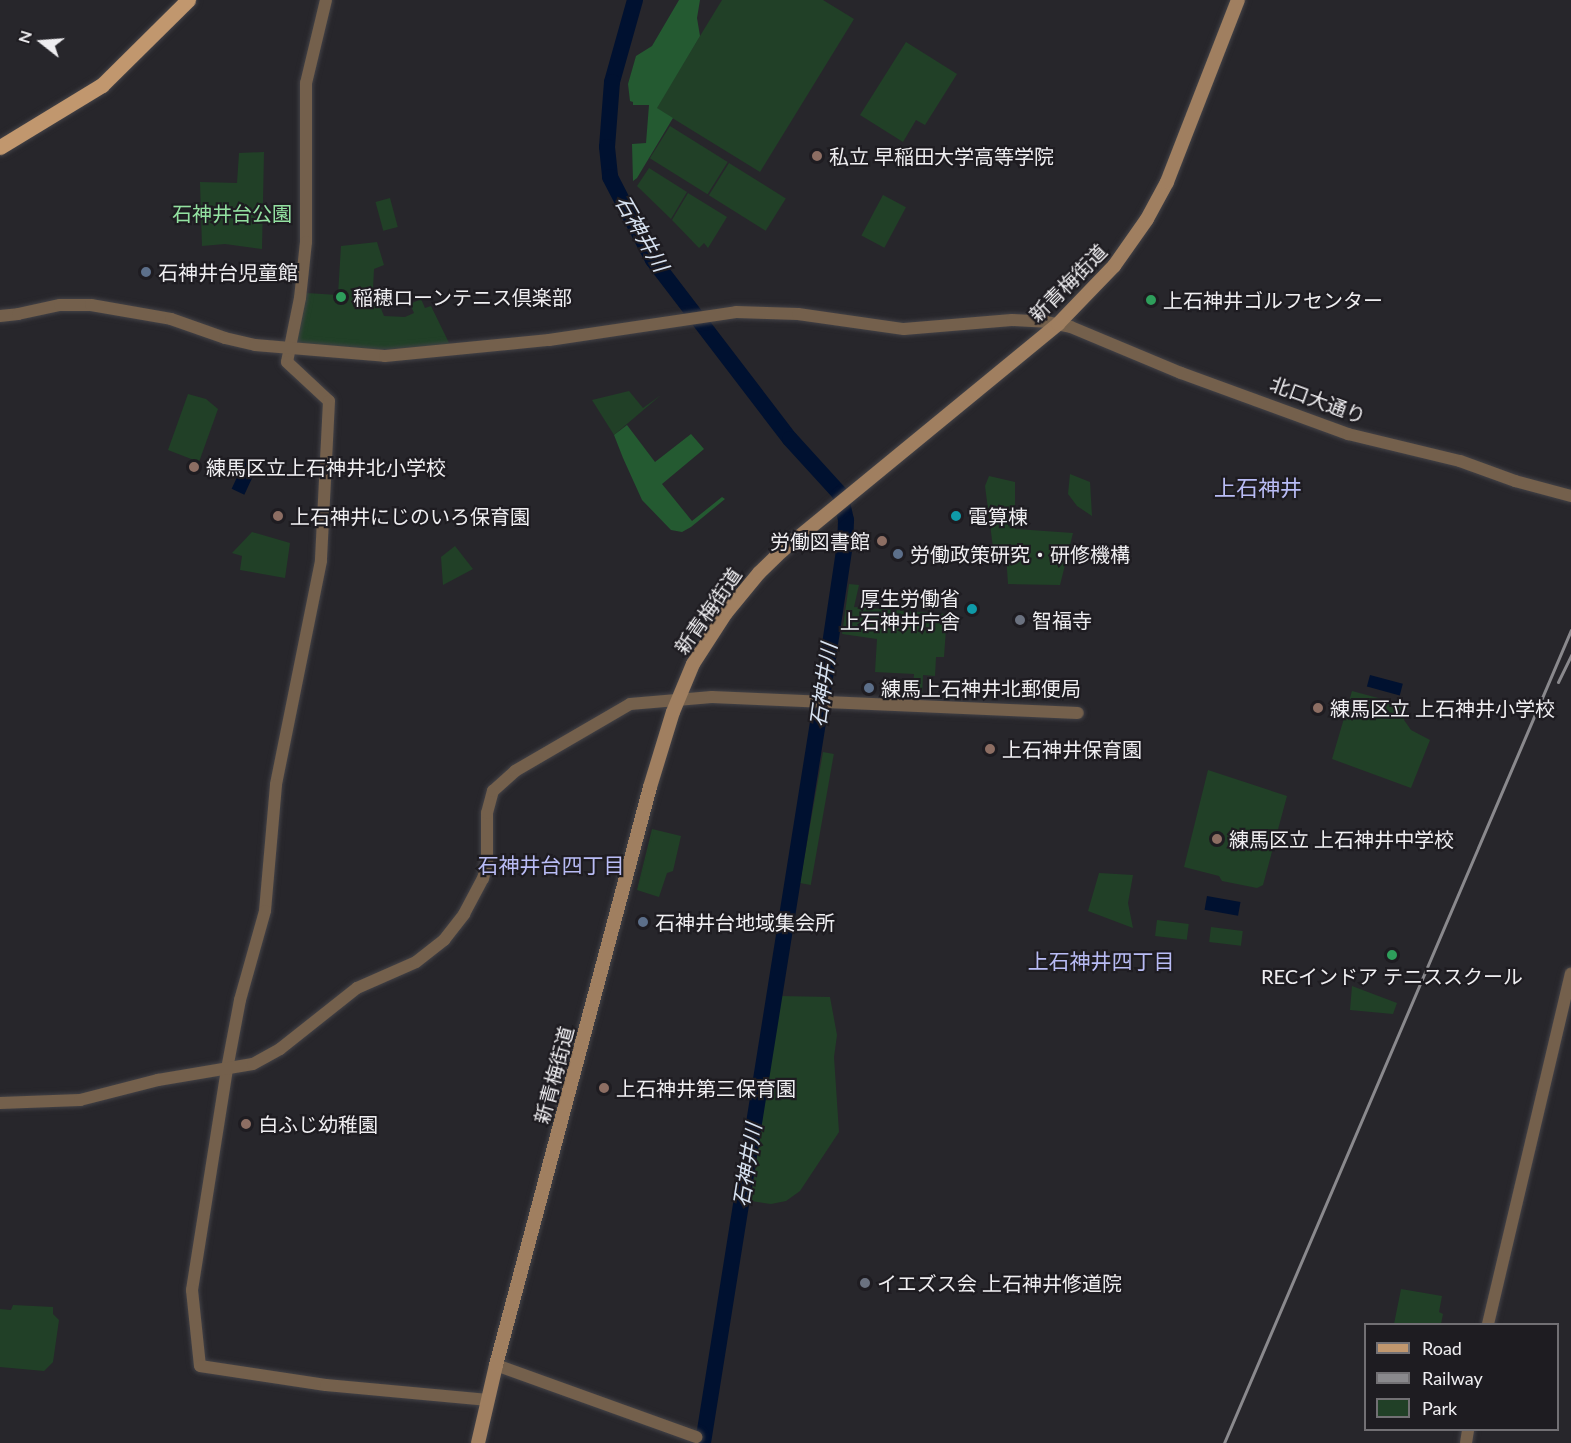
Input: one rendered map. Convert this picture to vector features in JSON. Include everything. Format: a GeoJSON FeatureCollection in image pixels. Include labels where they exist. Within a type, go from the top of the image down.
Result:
{"type":"FeatureCollection","features":[{"type":"Feature","properties":{"kind":"main road"},"geometry":{"type":"LineString","coordinates":[[0,147],[102,85],[188,0]]}},
{"type":"Feature","properties":{"kind":"main road","name":"新青梅街道"},"geometry":{"type":"LineString","coordinates":[[478,1443],[496,1365],[644,808],[677,699],[705,643],[759,573],[808,528],[1058,324],[1114,266],[1147,219],[1167,182],[1238,0]]}},
{"type":"Feature","properties":{"kind":"street"},"geometry":{"type":"LineString","coordinates":[[326,0],[306,83],[306,242],[300,298],[288,362],[290,367],[312,383],[329,401],[321,561],[276,785],[265,912],[240,1000],[226,1069],[192,1290],[200,1366],[326,1385],[488,1401]]}},
{"type":"Feature","properties":{"kind":"street","name":"北口大通り"},"geometry":{"type":"LineString","coordinates":[[0,316],[60,304],[91,305],[158,316],[225,338],[289,349],[386,356],[549,340],[706,315],[779,312],[904,329],[1012,320],[1058,324],[1181,373],[1348,434],[1461,461],[1515,481],[1571,496]]}},
{"type":"Feature","properties":{"kind":"street"},"geometry":{"type":"LineString","coordinates":[[0,1103],[69,1102],[153,1081],[253,1064],[269,1056],[357,988],[411,965],[444,940],[464,914],[483,879],[487,862],[490,797],[502,782],[630,704],[677,699],[827,701],[1012,712],[1078,713]]}},
{"type":"Feature","properties":{"kind":"street"},"geometry":{"type":"LineString","coordinates":[[1488,1323],[1571,974]]}},
{"type":"Feature","properties":{"kind":"street"},"geometry":{"type":"LineString","coordinates":[[496,1365],[696,1437]]}},
{"type":"Feature","properties":{"kind":"green space"},"geometry":{"type":"Polygon","coordinates":[[[679,0],[700,0],[697,18],[700,36],[657,108],[673,118],[633,181],[632,144],[646,143],[649,105],[633,105],[630,101],[628,84],[636,56],[652,46],[679,0]]]}},
{"type":"Feature","properties":{"kind":"green space"},"geometry":{"type":"Polygon","coordinates":[[[722,0],[823,0],[854,19],[760,172],[656,108],[722,0]]]}},
{"type":"Feature","properties":{"kind":"green space"},"geometry":{"type":"Polygon","coordinates":[[[906,42],[957,74],[925,125],[916,120],[903,142],[860,115],[906,42]]]}},
{"type":"Feature","properties":{"kind":"green space"},"geometry":{"type":"Polygon","coordinates":[[[670,126],[728,162],[708,194],[650,158],[670,126]]]}},
{"type":"Feature","properties":{"kind":"green space","name":"石神井台公園"},"geometry":{"type":"Polygon","coordinates":[[[264,152],[262,249],[225,244],[202,246],[200,182],[237,183],[239,153],[264,152]]]}},
{"type":"Feature","properties":{"kind":"green space"},"geometry":{"type":"Polygon","coordinates":[[[729,163],[786,199],[766,231],[709,195],[729,163]]]}},
{"type":"Feature","properties":{"kind":"green space"},"geometry":{"type":"Polygon","coordinates":[[[649,168],[687,192],[671,219],[637,186],[649,168]]]}},
{"type":"Feature","properties":{"kind":"green space"},"geometry":{"type":"Polygon","coordinates":[[[688,193],[727,217],[708,248],[704,243],[699,248],[672,220],[688,193]]]}},
{"type":"Feature","properties":{"kind":"green space"},"geometry":{"type":"Polygon","coordinates":[[[883,195],[906,207],[884,248],[861,236],[883,195]]]}},
{"type":"Feature","properties":{"kind":"green space"},"geometry":{"type":"Polygon","coordinates":[[[390,198],[398,227],[383,231],[376,202],[390,198]]]}},
{"type":"Feature","properties":{"kind":"green space","name":"稲穂ローンテニス倶楽部"},"geometry":{"type":"Polygon","coordinates":[[[377,242],[384,265],[374,269],[373,289],[384,316],[405,317],[414,313],[410,304],[421,299],[425,308],[431,306],[450,345],[378,350],[297,343],[306,293],[338,295],[341,246],[377,242]]]}},
{"type":"Feature","properties":{"kind":"green space"},"geometry":{"type":"Polygon","coordinates":[[[629,391],[643,408],[661,395],[614,435],[592,400],[629,391]]]}},
{"type":"Feature","properties":{"kind":"green space"},"geometry":{"type":"Polygon","coordinates":[[[188,394],[206,399],[218,409],[199,462],[168,450],[188,394]]]}},
{"type":"Feature","properties":{"kind":"green space"},"geometry":{"type":"Polygon","coordinates":[[[627,425],[655,462],[691,434],[704,449],[662,484],[692,521],[722,497],[725,499],[691,527],[682,532],[671,530],[642,500],[623,458],[614,435],[627,425]]]}},
{"type":"Feature","properties":{"kind":"green space"},"geometry":{"type":"Polygon","coordinates":[[[1070,474],[1090,482],[1092,516],[1077,506],[1068,494],[1070,474]]]}},
{"type":"Feature","properties":{"kind":"green space"},"geometry":{"type":"Polygon","coordinates":[[[989,476],[1015,482],[1015,529],[1073,533],[1060,585],[1008,584],[1006,554],[994,555],[985,486],[989,476]]]}},
{"type":"Feature","properties":{"kind":"green space"},"geometry":{"type":"Polygon","coordinates":[[[252,532],[290,543],[285,578],[240,570],[242,556],[232,553],[252,532]]]}},
{"type":"Feature","properties":{"kind":"green space"},"geometry":{"type":"Polygon","coordinates":[[[455,546],[473,569],[443,585],[441,557],[455,546]]]}},
{"type":"Feature","properties":{"kind":"green space"},"geometry":{"type":"Polygon","coordinates":[[[849,584],[859,585],[854,607],[947,614],[944,657],[936,657],[935,676],[923,675],[922,698],[912,698],[914,674],[875,672],[877,639],[842,634],[849,584]]]}},
{"type":"Feature","properties":{"kind":"green space"},"geometry":{"type":"Polygon","coordinates":[[[1352,691],[1408,706],[1404,720],[1411,730],[1430,740],[1411,788],[1332,759],[1352,691]]]}},
{"type":"Feature","properties":{"kind":"green space"},"geometry":{"type":"Polygon","coordinates":[[[823,752],[834,754],[811,885],[800,883],[823,752]]]}},
{"type":"Feature","properties":{"kind":"green space"},"geometry":{"type":"Polygon","coordinates":[[[1208,770],[1287,796],[1263,885],[1257,888],[1222,881],[1219,876],[1184,867],[1208,770]]]}},
{"type":"Feature","properties":{"kind":"green space"},"geometry":{"type":"Polygon","coordinates":[[[652,829],[681,836],[673,871],[667,873],[659,897],[637,890],[652,829]]]}},
{"type":"Feature","properties":{"kind":"green space"},"geometry":{"type":"Polygon","coordinates":[[[1099,873],[1133,875],[1128,903],[1133,928],[1088,911],[1099,873]]]}},
{"type":"Feature","properties":{"kind":"green space"},"geometry":{"type":"Polygon","coordinates":[[[1157,920],[1189,924],[1187,940],[1155,936],[1157,920]]]}},
{"type":"Feature","properties":{"kind":"green space"},"geometry":{"type":"Polygon","coordinates":[[[1211,927],[1243,931],[1241,946],[1209,942],[1211,927]]]}},
{"type":"Feature","properties":{"kind":"green space"},"geometry":{"type":"Polygon","coordinates":[[[1352,986],[1397,1003],[1393,1014],[1350,1010],[1352,986]]]}},
{"type":"Feature","properties":{"kind":"green space"},"geometry":{"type":"Polygon","coordinates":[[[779,996],[830,997],[837,1035],[834,1057],[839,1132],[800,1191],[786,1201],[771,1204],[751,1201],[779,996]]]}},
{"type":"Feature","properties":{"kind":"green space"},"geometry":{"type":"Polygon","coordinates":[[[1401,1289],[1442,1296],[1439,1312],[1443,1314],[1441,1323],[1394,1323],[1401,1289]]]}},
{"type":"Feature","properties":{"kind":"green space"},"geometry":{"type":"Polygon","coordinates":[[[13,1305],[53,1307],[53,1314],[59,1320],[53,1362],[44,1371],[0,1367],[0,1309],[11,1310],[13,1305]]]}},
{"type":"Feature","properties":{"kind":"water"},"geometry":{"type":"Polygon","coordinates":[[[246,458],[259,464],[244,495],[232,489],[246,458]]]}},
{"type":"Feature","properties":{"kind":"water"},"geometry":{"type":"Polygon","coordinates":[[[1370,675],[1403,684],[1400,695],[1367,687],[1370,675]]]}},
{"type":"Feature","properties":{"kind":"water"},"geometry":{"type":"Polygon","coordinates":[[[1207,896],[1240,902],[1238,916],[1205,910],[1207,896]]]}},
{"type":"Feature","properties":{"kind":"waterway","name":"石神井川"},"geometry":{"type":"LineString","coordinates":[[635,0],[612,82],[607,147],[610,177],[653,260],[790,439],[840,494],[846,520],[845,544],[823,691],[703,1443]]}},
{"type":"Feature","properties":{"kind":"railway"},"geometry":{"type":"LineString","coordinates":[[1224,1443],[1571,630]]}},
{"type":"Feature","properties":{"kind":"railway"},"geometry":{"type":"LineString","coordinates":[[1558,682],[1571,655]]}},
{"type":"Feature","properties":{"kind":"place","name":"私立 早稲田大学高等学院"},"geometry":{"type":"Point","coordinates":[817,156]}},
{"type":"Feature","properties":{"kind":"place","name":"石神井台児童館"},"geometry":{"type":"Point","coordinates":[146,272]}},
{"type":"Feature","properties":{"kind":"place","name":"稲穂ローンテニス倶楽部"},"geometry":{"type":"Point","coordinates":[341,297]}},
{"type":"Feature","properties":{"kind":"place","name":"上石神井ゴルフセンター"},"geometry":{"type":"Point","coordinates":[1151,300]}},
{"type":"Feature","properties":{"kind":"place","name":"練馬区立上石神井北小学校"},"geometry":{"type":"Point","coordinates":[194,467]}},
{"type":"Feature","properties":{"kind":"place","name":"上石神井にじのいろ保育園"},"geometry":{"type":"Point","coordinates":[278,516]}},
{"type":"Feature","properties":{"kind":"place","name":"電算棟"},"geometry":{"type":"Point","coordinates":[956,516]}},
{"type":"Feature","properties":{"kind":"place","name":"労働図書館"},"geometry":{"type":"Point","coordinates":[882,541]}},
{"type":"Feature","properties":{"kind":"place","name":"労働政策研究・研修機構"},"geometry":{"type":"Point","coordinates":[898,554]}},
{"type":"Feature","properties":{"kind":"place","name":"厚生労働省 上石神井庁舎"},"geometry":{"type":"Point","coordinates":[972,609]}},
{"type":"Feature","properties":{"kind":"place","name":"智福寺"},"geometry":{"type":"Point","coordinates":[1020,620]}},
{"type":"Feature","properties":{"kind":"place","name":"練馬上石神井北郵便局"},"geometry":{"type":"Point","coordinates":[869,688]}},
{"type":"Feature","properties":{"kind":"place","name":"練馬区立 上石神井小学校"},"geometry":{"type":"Point","coordinates":[1318,708]}},
{"type":"Feature","properties":{"kind":"place","name":"上石神井保育園"},"geometry":{"type":"Point","coordinates":[990,749]}},
{"type":"Feature","properties":{"kind":"place","name":"練馬区立 上石神井中学校"},"geometry":{"type":"Point","coordinates":[1217,839]}},
{"type":"Feature","properties":{"kind":"place","name":"石神井台地域集会所"},"geometry":{"type":"Point","coordinates":[643,922]}},
{"type":"Feature","properties":{"kind":"place","name":"RECインドア テニススクール"},"geometry":{"type":"Point","coordinates":[1392,955]}},
{"type":"Feature","properties":{"kind":"place","name":"上石神井第三保育園"},"geometry":{"type":"Point","coordinates":[604,1088]}},
{"type":"Feature","properties":{"kind":"place","name":"白ふじ幼稚園"},"geometry":{"type":"Point","coordinates":[246,1124]}},
{"type":"Feature","properties":{"kind":"place","name":"イエズス会 上石神井修道院"},"geometry":{"type":"Point","coordinates":[865,1283]}},
{"type":"Feature","properties":{"kind":"district","name":"上石神井"},"geometry":{"type":"Point","coordinates":[1258,488]}},
{"type":"Feature","properties":{"kind":"district","name":"石神井台四丁目"},"geometry":{"type":"Point","coordinates":[551,865]}},
{"type":"Feature","properties":{"kind":"district","name":"上石神井四丁目"},"geometry":{"type":"Point","coordinates":[1101,961]}}]}
